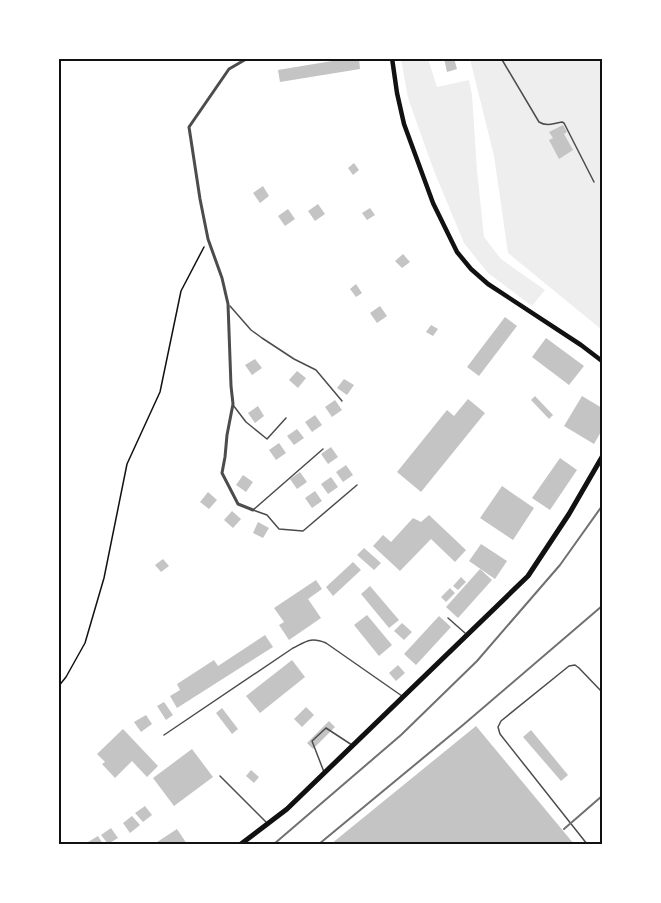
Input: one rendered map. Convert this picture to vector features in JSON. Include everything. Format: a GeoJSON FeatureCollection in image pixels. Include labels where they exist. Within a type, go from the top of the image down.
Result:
{"type":"FeatureCollection","features":[{"type":"Feature","properties":{"kind":"main road"},"geometry":{"type":"LineString","coordinates":[[392,58],[404,124],[433,203],[457,252],[488,284],[603,361]]}},
{"type":"Feature","properties":{"kind":"main road"},"geometry":{"type":"LineString","coordinates":[[241,844],[286,808],[528,576],[603,457]]}},
{"type":"Feature","properties":{"kind":"street"},"geometry":{"type":"LineString","coordinates":[[248,58],[228,69],[189,127],[208,239],[222,278],[228,304],[233,404],[222,473],[238,504],[253,510]]}},
{"type":"Feature","properties":{"kind":"lane"},"geometry":{"type":"LineString","coordinates":[[501,58],[539,122],[549,125],[564,123],[594,182]]}},
{"type":"Feature","properties":{"kind":"lane"},"geometry":{"type":"LineString","coordinates":[[228,304],[251,330],[294,359],[316,370],[342,401]]}},
{"type":"Feature","properties":{"kind":"lane"},"geometry":{"type":"LineString","coordinates":[[233,404],[246,422],[267,439],[286,418]]}},
{"type":"Feature","properties":{"kind":"lane"},"geometry":{"type":"LineString","coordinates":[[323,449],[253,510],[267,515],[279,529],[303,531],[357,485]]}},
{"type":"Feature","properties":{"kind":"lane"},"geometry":{"type":"LineString","coordinates":[[448,618],[467,634]]}},
{"type":"Feature","properties":{"kind":"lane"},"geometry":{"type":"LineString","coordinates":[[164,735],[293,648],[306,641],[317,639],[403,696]]}},
{"type":"Feature","properties":{"kind":"lane"},"geometry":{"type":"LineString","coordinates":[[587,844],[500,734],[498,727],[501,721],[569,666],[575,665],[603,692]]}},
{"type":"Feature","properties":{"kind":"lane"},"geometry":{"type":"LineString","coordinates":[[324,772],[312,741],[326,728],[352,745]]}},
{"type":"Feature","properties":{"kind":"lane"},"geometry":{"type":"LineString","coordinates":[[220,776],[267,824]]}},
{"type":"Feature","properties":{"kind":"path"},"geometry":{"type":"LineString","coordinates":[[58,687],[85,643],[104,578],[127,464],[160,392],[181,291],[208,239]]}},
{"type":"Feature","properties":{"kind":"shaded area"},"geometry":{"type":"Polygon","coordinates":[[[401,59],[428,59],[437,87],[469,80],[484,237],[501,259],[545,290],[532,306],[488,273],[464,243],[434,171],[408,98],[401,59]]]}},
{"type":"Feature","properties":{"kind":"shaded area"},"geometry":{"type":"Polygon","coordinates":[[[470,59],[602,59],[602,330],[508,253],[494,156],[470,59]]]}},
{"type":"Feature","properties":{"kind":"building"},"geometry":{"type":"Polygon","coordinates":[[[359,58],[360,69],[280,82],[278,70],[359,58]]]}},
{"type":"Feature","properties":{"kind":"building"},"geometry":{"type":"Polygon","coordinates":[[[444,58],[454,58],[457,69],[447,72],[444,58]]]}},
{"type":"Feature","properties":{"kind":"building"},"geometry":{"type":"Polygon","coordinates":[[[563,125],[567,132],[564,134],[573,150],[559,159],[549,140],[553,138],[549,132],[563,125]]]}},
{"type":"Feature","properties":{"kind":"building"},"geometry":{"type":"Polygon","coordinates":[[[354,163],[359,170],[353,175],[348,168],[354,163]]]}},
{"type":"Feature","properties":{"kind":"building"},"geometry":{"type":"Polygon","coordinates":[[[263,186],[269,196],[260,203],[253,193],[263,186]]]}},
{"type":"Feature","properties":{"kind":"building"},"geometry":{"type":"Polygon","coordinates":[[[318,204],[325,214],[315,221],[308,211],[318,204]]]}},
{"type":"Feature","properties":{"kind":"building"},"geometry":{"type":"Polygon","coordinates":[[[370,208],[375,215],[367,220],[362,213],[370,208]]]}},
{"type":"Feature","properties":{"kind":"building"},"geometry":{"type":"Polygon","coordinates":[[[288,209],[295,219],[285,226],[278,216],[288,209]]]}},
{"type":"Feature","properties":{"kind":"building"},"geometry":{"type":"Polygon","coordinates":[[[403,254],[410,262],[402,268],[395,261],[403,254]]]}},
{"type":"Feature","properties":{"kind":"building"},"geometry":{"type":"Polygon","coordinates":[[[356,284],[362,293],[356,297],[350,289],[356,284]]]}},
{"type":"Feature","properties":{"kind":"building"},"geometry":{"type":"Polygon","coordinates":[[[380,306],[387,316],[377,323],[370,313],[380,306]]]}},
{"type":"Feature","properties":{"kind":"building"},"geometry":{"type":"Polygon","coordinates":[[[505,317],[517,326],[479,376],[467,367],[505,317]]]}},
{"type":"Feature","properties":{"kind":"building"},"geometry":{"type":"Polygon","coordinates":[[[431,325],[438,329],[433,336],[426,332],[431,325]]]}},
{"type":"Feature","properties":{"kind":"building"},"geometry":{"type":"Polygon","coordinates":[[[546,338],[584,366],[569,385],[532,357],[546,338]]]}},
{"type":"Feature","properties":{"kind":"building"},"geometry":{"type":"Polygon","coordinates":[[[255,359],[262,368],[252,375],[245,365],[255,359]]]}},
{"type":"Feature","properties":{"kind":"building"},"geometry":{"type":"Polygon","coordinates":[[[297,371],[306,378],[298,388],[289,380],[297,371]]]}},
{"type":"Feature","properties":{"kind":"building"},"geometry":{"type":"Polygon","coordinates":[[[344,379],[354,385],[347,395],[337,388],[344,379]]]}},
{"type":"Feature","properties":{"kind":"building"},"geometry":{"type":"Polygon","coordinates":[[[535,396],[553,415],[549,419],[531,400],[535,396]]]}},
{"type":"Feature","properties":{"kind":"building"},"geometry":{"type":"Polygon","coordinates":[[[582,396],[602,408],[602,430],[594,444],[564,426],[582,396]]]}},
{"type":"Feature","properties":{"kind":"building"},"geometry":{"type":"Polygon","coordinates":[[[468,399],[485,413],[421,492],[397,472],[447,410],[454,416],[468,399]]]}},
{"type":"Feature","properties":{"kind":"building"},"geometry":{"type":"Polygon","coordinates":[[[335,400],[342,410],[332,417],[325,407],[335,400]]]}},
{"type":"Feature","properties":{"kind":"building"},"geometry":{"type":"Polygon","coordinates":[[[258,406],[264,416],[255,423],[248,413],[258,406]]]}},
{"type":"Feature","properties":{"kind":"building"},"geometry":{"type":"Polygon","coordinates":[[[315,415],[322,425],[312,432],[305,422],[315,415]]]}},
{"type":"Feature","properties":{"kind":"building"},"geometry":{"type":"Polygon","coordinates":[[[297,429],[304,438],[294,445],[287,436],[297,429]]]}},
{"type":"Feature","properties":{"kind":"building"},"geometry":{"type":"Polygon","coordinates":[[[279,443],[286,453],[276,460],[269,450],[279,443]]]}},
{"type":"Feature","properties":{"kind":"building"},"geometry":{"type":"Polygon","coordinates":[[[331,447],[338,457],[328,464],[321,454],[331,447]]]}},
{"type":"Feature","properties":{"kind":"building"},"geometry":{"type":"Polygon","coordinates":[[[560,458],[577,470],[550,510],[532,498],[560,458]]]}},
{"type":"Feature","properties":{"kind":"building"},"geometry":{"type":"Polygon","coordinates":[[[346,465],[353,475],[343,482],[336,472],[346,465]]]}},
{"type":"Feature","properties":{"kind":"building"},"geometry":{"type":"Polygon","coordinates":[[[300,472],[307,482],[297,489],[290,479],[300,472]]]}},
{"type":"Feature","properties":{"kind":"building"},"geometry":{"type":"Polygon","coordinates":[[[243,475],[253,482],[246,492],[236,485],[243,475]]]}},
{"type":"Feature","properties":{"kind":"building"},"geometry":{"type":"Polygon","coordinates":[[[331,477],[338,487],[328,494],[321,484],[331,477]]]}},
{"type":"Feature","properties":{"kind":"building"},"geometry":{"type":"Polygon","coordinates":[[[502,486],[534,508],[513,540],[480,518],[502,486]]]}},
{"type":"Feature","properties":{"kind":"building"},"geometry":{"type":"Polygon","coordinates":[[[315,491],[322,501],[312,508],[305,498],[315,491]]]}},
{"type":"Feature","properties":{"kind":"building"},"geometry":{"type":"Polygon","coordinates":[[[208,492],[217,500],[209,509],[200,502],[208,492]]]}},
{"type":"Feature","properties":{"kind":"building"},"geometry":{"type":"Polygon","coordinates":[[[232,511],[241,519],[233,528],[224,520],[232,511]]]}},
{"type":"Feature","properties":{"kind":"building"},"geometry":{"type":"Polygon","coordinates":[[[429,515],[466,550],[455,562],[431,539],[400,571],[373,546],[383,535],[391,542],[413,518],[421,522],[429,515]]]}},
{"type":"Feature","properties":{"kind":"building"},"geometry":{"type":"Polygon","coordinates":[[[258,522],[269,528],[263,538],[253,533],[258,522]]]}},
{"type":"Feature","properties":{"kind":"building"},"geometry":{"type":"Polygon","coordinates":[[[481,544],[507,561],[495,579],[469,561],[481,544]]]}},
{"type":"Feature","properties":{"kind":"building"},"geometry":{"type":"Polygon","coordinates":[[[364,548],[381,563],[374,570],[357,555],[364,548]]]}},
{"type":"Feature","properties":{"kind":"building"},"geometry":{"type":"Polygon","coordinates":[[[163,559],[169,566],[161,572],[155,565],[163,559]]]}},
{"type":"Feature","properties":{"kind":"building"},"geometry":{"type":"Polygon","coordinates":[[[353,562],[361,570],[333,596],[326,587],[353,562]]]}},
{"type":"Feature","properties":{"kind":"building"},"geometry":{"type":"Polygon","coordinates":[[[480,569],[492,580],[458,618],[446,607],[480,569]]]}},
{"type":"Feature","properties":{"kind":"building"},"geometry":{"type":"Polygon","coordinates":[[[461,577],[466,582],[458,590],[453,586],[461,577]]]}},
{"type":"Feature","properties":{"kind":"building"},"geometry":{"type":"Polygon","coordinates":[[[316,580],[322,589],[308,599],[321,618],[289,640],[279,625],[284,622],[274,608],[316,580]]]}},
{"type":"Feature","properties":{"kind":"building"},"geometry":{"type":"Polygon","coordinates":[[[370,586],[399,620],[389,628],[361,594],[370,586]]]}},
{"type":"Feature","properties":{"kind":"building"},"geometry":{"type":"Polygon","coordinates":[[[450,588],[455,593],[446,602],[441,597],[450,588]]]}},
{"type":"Feature","properties":{"kind":"building"},"geometry":{"type":"Polygon","coordinates":[[[367,615],[392,645],[379,656],[354,625],[367,615]]]}},
{"type":"Feature","properties":{"kind":"building"},"geometry":{"type":"Polygon","coordinates":[[[439,616],[451,627],[416,665],[404,654],[439,616]]]}},
{"type":"Feature","properties":{"kind":"building"},"geometry":{"type":"Polygon","coordinates":[[[402,623],[412,632],[404,640],[394,631],[402,623]]]}},
{"type":"Feature","properties":{"kind":"building"},"geometry":{"type":"Polygon","coordinates":[[[265,635],[273,647],[177,708],[170,696],[180,690],[177,684],[214,660],[218,666],[265,635]]]}},
{"type":"Feature","properties":{"kind":"building"},"geometry":{"type":"Polygon","coordinates":[[[292,660],[305,677],[260,713],[246,696],[292,660]]]}},
{"type":"Feature","properties":{"kind":"building"},"geometry":{"type":"Polygon","coordinates":[[[398,665],[405,673],[396,681],[389,673],[398,665]]]}},
{"type":"Feature","properties":{"kind":"building"},"geometry":{"type":"Polygon","coordinates":[[[164,702],[173,715],[166,720],[157,706],[164,702]]]}},
{"type":"Feature","properties":{"kind":"building"},"geometry":{"type":"Polygon","coordinates":[[[306,707],[314,715],[302,727],[294,719],[306,707]]]}},
{"type":"Feature","properties":{"kind":"building"},"geometry":{"type":"Polygon","coordinates":[[[222,708],[238,729],[232,734],[216,713],[222,708]]]}},
{"type":"Feature","properties":{"kind":"building"},"geometry":{"type":"Polygon","coordinates":[[[146,715],[152,724],[141,732],[134,722],[146,715]]]}},
{"type":"Feature","properties":{"kind":"building"},"geometry":{"type":"Polygon","coordinates":[[[329,721],[335,727],[313,749],[307,743],[329,721]]]}},
{"type":"Feature","properties":{"kind":"building"},"geometry":{"type":"Polygon","coordinates":[[[476,726],[574,844],[331,844],[476,726]]]}},
{"type":"Feature","properties":{"kind":"building"},"geometry":{"type":"Polygon","coordinates":[[[123,729],[158,766],[147,777],[132,761],[115,778],[102,764],[105,762],[97,754],[123,729]]]}},
{"type":"Feature","properties":{"kind":"building"},"geometry":{"type":"Polygon","coordinates":[[[531,730],[568,775],[561,781],[523,737],[531,730]]]}},
{"type":"Feature","properties":{"kind":"building"},"geometry":{"type":"Polygon","coordinates":[[[192,749],[213,777],[174,806],[153,778],[192,749]]]}},
{"type":"Feature","properties":{"kind":"building"},"geometry":{"type":"Polygon","coordinates":[[[251,770],[259,777],[254,783],[246,776],[251,770]]]}},
{"type":"Feature","properties":{"kind":"building"},"geometry":{"type":"Polygon","coordinates":[[[145,806],[152,815],[143,822],[135,813],[145,806]]]}},
{"type":"Feature","properties":{"kind":"building"},"geometry":{"type":"Polygon","coordinates":[[[132,816],[140,825],[130,833],[123,823],[132,816]]]}},
{"type":"Feature","properties":{"kind":"building"},"geometry":{"type":"Polygon","coordinates":[[[111,828],[118,838],[108,844],[101,835],[111,828]]]}},
{"type":"Feature","properties":{"kind":"building"},"geometry":{"type":"Polygon","coordinates":[[[177,829],[187,844],[154,844],[177,829]]]}},
{"type":"Feature","properties":{"kind":"building"},"geometry":{"type":"Polygon","coordinates":[[[98,836],[103,844],[89,844],[88,842],[98,836]]]}},
{"type":"Feature","properties":{"kind":"railway"},"geometry":{"type":"LineString","coordinates":[[274,844],[401,735],[477,661],[560,565],[602,506]]}},
{"type":"Feature","properties":{"kind":"railway"},"geometry":{"type":"LineString","coordinates":[[319,844],[602,606]]}},
{"type":"Feature","properties":{"kind":"railway"},"geometry":{"type":"LineString","coordinates":[[564,829],[602,796]]}}]}
